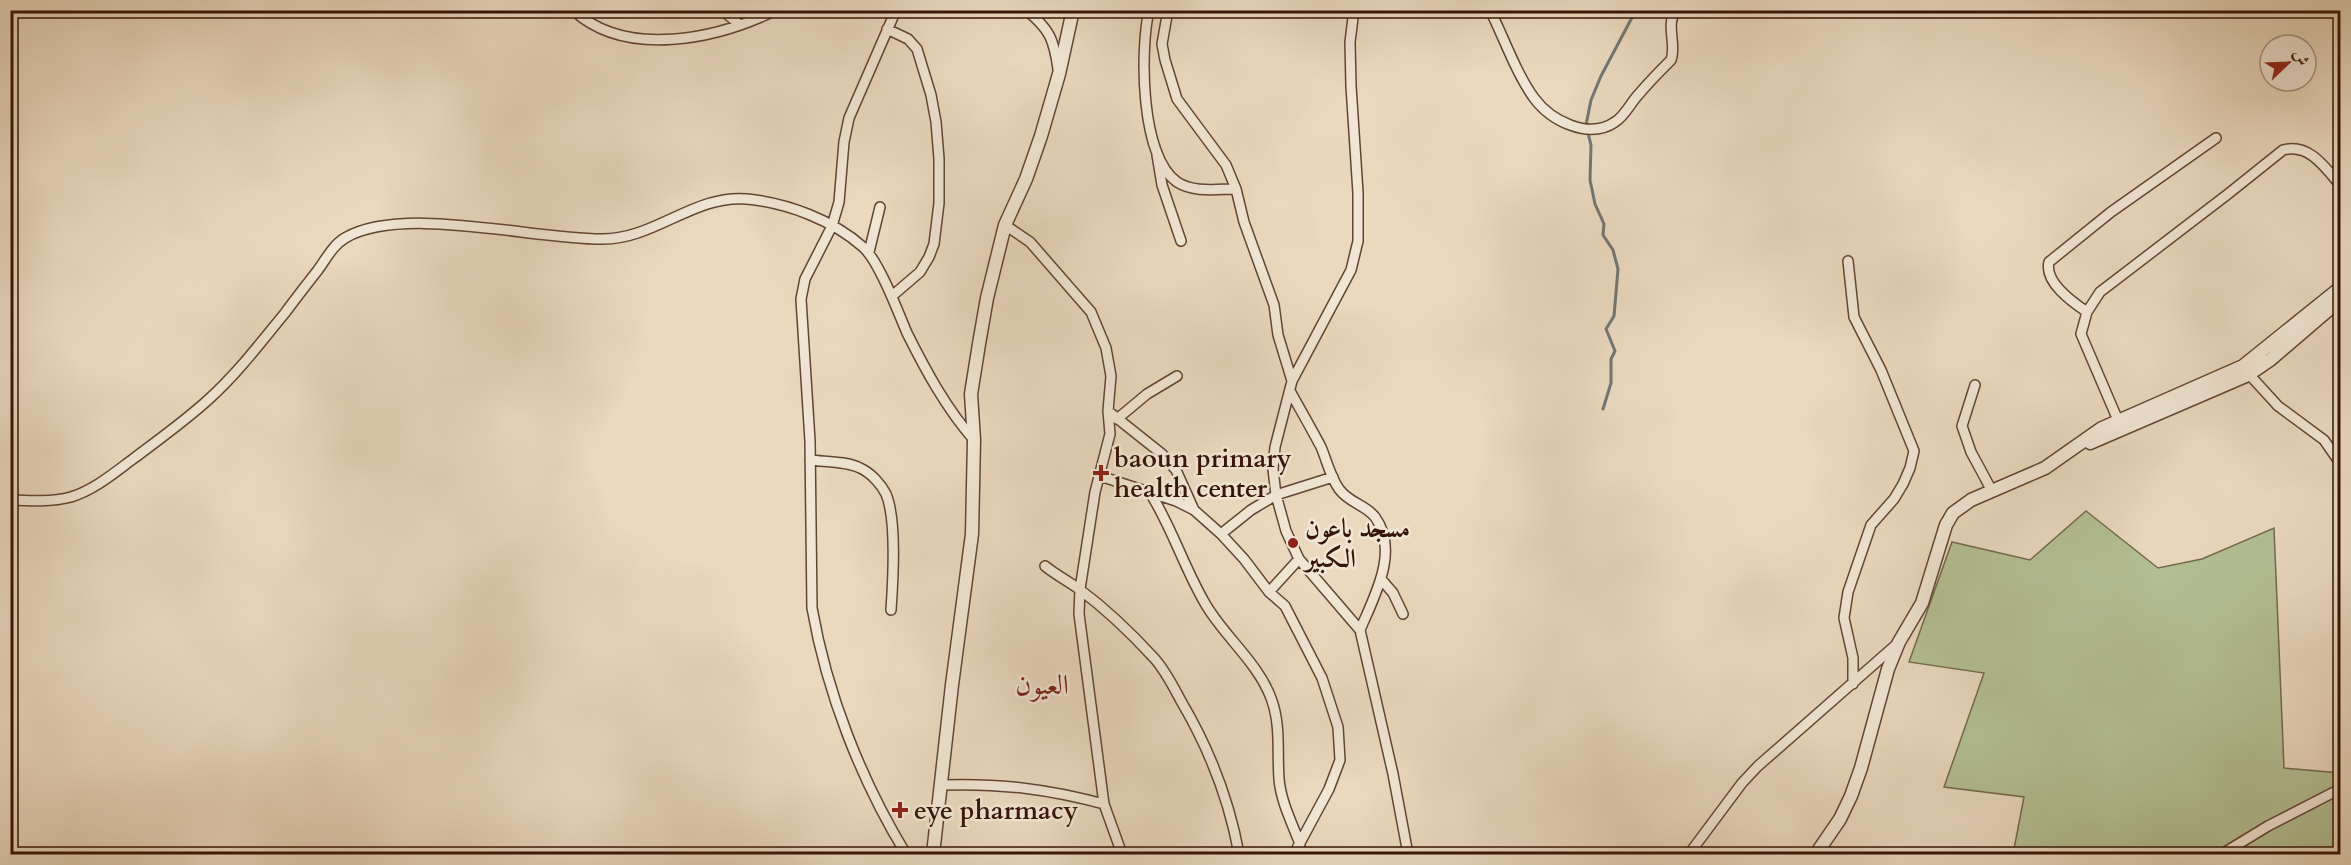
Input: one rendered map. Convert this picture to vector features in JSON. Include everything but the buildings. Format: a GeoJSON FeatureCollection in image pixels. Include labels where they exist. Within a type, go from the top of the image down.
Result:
{"type":"FeatureCollection","features":[{"type":"Feature","properties":{"kind":"street"},"geometry":{"type":"LineString","coordinates":[[573,10],[596,27],[616,35],[654,40],[685,38],[740,25],[776,10]]}},
{"type":"Feature","properties":{"kind":"street"},"geometry":{"type":"LineString","coordinates":[[722,10],[740,25]]}},
{"type":"Feature","properties":{"kind":"street"},"geometry":{"type":"LineString","coordinates":[[896,10],[849,118],[844,142],[840,193],[832,226],[805,279],[801,299],[810,460],[812,608],[816,633],[825,670],[853,744],[891,828],[906,855]]}},
{"type":"Feature","properties":{"kind":"street"},"geometry":{"type":"LineString","coordinates":[[1026,10],[1039,21],[1054,42],[1059,74]]}},
{"type":"Feature","properties":{"kind":"street"},"geometry":{"type":"LineString","coordinates":[[933,855],[972,534],[974,440],[971,394],[987,298],[1005,225],[1026,179],[1059,74],[1073,10]]}},
{"type":"Feature","properties":{"kind":"street"},"geometry":{"type":"LineString","coordinates":[[1149,10],[1143,66],[1148,112],[1162,184],[1181,241]]}},
{"type":"Feature","properties":{"kind":"street"},"geometry":{"type":"LineString","coordinates":[[1168,10],[1162,44],[1177,99],[1226,165],[1236,189],[1255,255],[1274,305],[1278,335],[1291,386],[1333,477],[1345,497],[1376,519],[1385,545],[1381,579],[1360,630]]}},
{"type":"Feature","properties":{"kind":"street"},"geometry":{"type":"LineString","coordinates":[[1354,10],[1350,42],[1359,214],[1358,241],[1351,270],[1291,386],[1275,447],[1273,469],[1276,495],[1286,531],[1299,559],[1360,630],[1393,774],[1408,855]]}},
{"type":"Feature","properties":{"kind":"street"},"geometry":{"type":"LineString","coordinates":[[1490,10],[1535,99],[1569,125],[1578,129],[1602,128],[1618,121],[1637,96],[1671,60],[1674,53],[1671,23],[1676,10]]}},
{"type":"Feature","properties":{"kind":"street"},"geometry":{"type":"LineString","coordinates":[[887,28],[908,39],[917,50],[931,95],[939,159],[939,203],[934,244],[920,272],[892,296]]}},
{"type":"Feature","properties":{"kind":"street"},"geometry":{"type":"LineString","coordinates":[[2087,312],[2071,301],[2053,282],[2049,275],[2049,262],[2103,218],[2216,138]]}},
{"type":"Feature","properties":{"kind":"street"},"geometry":{"type":"LineString","coordinates":[[1156,147],[1169,173],[1183,185],[1195,188],[1236,189]]}},
{"type":"Feature","properties":{"kind":"street"},"geometry":{"type":"LineString","coordinates":[[2120,424],[2080,334],[2087,312],[2100,292],[2283,150],[2292,147],[2310,153],[2340,185]]}},
{"type":"Feature","properties":{"kind":"street"},"geometry":{"type":"LineString","coordinates":[[10,500],[53,500],[84,492],[143,452],[210,399],[265,338],[333,248],[350,235],[390,225],[460,225],[522,234],[608,240],[640,233],[705,204],[735,198],[768,202],[792,209],[832,226],[869,252],[937,391],[974,440]]}},
{"type":"Feature","properties":{"kind":"street"},"geometry":{"type":"LineString","coordinates":[[869,252],[880,207]]}},
{"type":"Feature","properties":{"kind":"street"},"geometry":{"type":"LineString","coordinates":[[1005,225],[1030,242],[1090,312],[1106,348],[1111,376],[1107,411],[1110,434],[1095,492],[1080,590],[1079,614],[1082,651],[1091,696],[1104,804],[1122,855]]}},
{"type":"Feature","properties":{"kind":"street"},"geometry":{"type":"LineString","coordinates":[[1848,261],[1854,317],[1881,370],[1914,451],[1911,468],[1904,484],[1871,525],[1848,592],[1844,618],[1853,658],[1853,684]]}},
{"type":"Feature","properties":{"kind":"street"},"geometry":{"type":"LineString","coordinates":[[2246,370],[2340,288]]}},
{"type":"Feature","properties":{"kind":"street"},"geometry":{"type":"LineString","coordinates":[[1816,855],[1840,819],[1851,796],[1888,669],[1899,642],[1922,603],[1946,525],[1953,513],[1971,500],[2045,468],[2072,450],[2120,424],[2270,360],[2340,300]]}},
{"type":"Feature","properties":{"kind":"street"},"geometry":{"type":"LineString","coordinates":[[2246,370],[2278,406],[2324,440],[2340,463]]}},
{"type":"Feature","properties":{"kind":"street"},"geometry":{"type":"LineString","coordinates":[[1117,419],[1147,394],[1177,376]]}},
{"type":"Feature","properties":{"kind":"street"},"geometry":{"type":"LineString","coordinates":[[1975,385],[1962,426],[1971,452],[1992,491]]}},
{"type":"Feature","properties":{"kind":"street"},"geometry":{"type":"LineString","coordinates":[[1107,411],[1162,454],[1176,470],[1194,510]]}},
{"type":"Feature","properties":{"kind":"street"},"geometry":{"type":"LineString","coordinates":[[810,460],[860,467],[879,483],[885,493],[889,505],[892,541],[891,610]]}},
{"type":"Feature","properties":{"kind":"street"},"geometry":{"type":"LineString","coordinates":[[1100,476],[1149,491],[1194,510],[1221,534],[1269,592],[1285,606],[1302,636],[1322,678],[1338,727],[1341,748],[1336,774],[1294,855]]}},
{"type":"Feature","properties":{"kind":"street"},"geometry":{"type":"LineString","coordinates":[[1221,534],[1251,510],[1276,495],[1333,477]]}},
{"type":"Feature","properties":{"kind":"street"},"geometry":{"type":"LineString","coordinates":[[1149,491],[1162,512],[1176,546],[1206,605],[1269,692],[1276,715],[1279,780],[1282,796],[1300,844]]}},
{"type":"Feature","properties":{"kind":"street"},"geometry":{"type":"LineString","coordinates":[[1269,592],[1299,559]]}},
{"type":"Feature","properties":{"kind":"street"},"geometry":{"type":"LineString","coordinates":[[1045,566],[1080,590],[1156,660],[1174,688],[1217,770],[1231,813],[1239,855]]}},
{"type":"Feature","properties":{"kind":"street"},"geometry":{"type":"LineString","coordinates":[[1381,579],[1392,593],[1403,614]]}},
{"type":"Feature","properties":{"kind":"street"},"geometry":{"type":"LineString","coordinates":[[2340,608],[2340,616]]}},
{"type":"Feature","properties":{"kind":"street"},"geometry":{"type":"LineString","coordinates":[[1689,855],[1742,783],[1758,766],[1899,642]]}},
{"type":"Feature","properties":{"kind":"street"},"geometry":{"type":"LineString","coordinates":[[941,784],[1026,787],[1104,804]]}},
{"type":"Feature","properties":{"kind":"street"},"geometry":{"type":"LineString","coordinates":[[2222,855],[2268,826],[2340,789]]}},
{"type":"Feature","properties":{"kind":"green space"},"geometry":{"type":"Polygon","coordinates":[[[2086,511],[2158,568],[2202,559],[2274,528],[2284,768],[2340,773],[2340,854],[2013,854],[2024,797],[1944,787],[1984,673],[1909,662],[1952,542],[2030,560],[2086,511]]]}},
{"type":"Feature","properties":{"kind":"waterway"},"geometry":{"type":"LineString","coordinates":[[1603,409],[1611,383],[1611,359],[1615,351],[1606,329],[1614,316],[1618,269],[1613,250],[1603,235],[1604,224],[1595,204],[1590,180],[1591,145],[1586,125],[1591,100],[1601,76],[1636,10]]}},
{"type":"Feature","properties":{"kind":"place","name":"baoun primary health center"},"geometry":{"type":"Point","coordinates":[1101,473]}},
{"type":"Feature","properties":{"kind":"place","name":"مسجد باعون الكبير"},"geometry":{"type":"Point","coordinates":[1293,543]}},
{"type":"Feature","properties":{"kind":"place","name":"eye pharmacy"},"geometry":{"type":"Point","coordinates":[900,810]}},
{"type":"Feature","properties":{"kind":"district","name":"العيون"},"geometry":{"type":"Point","coordinates":[1042,685]}}]}
